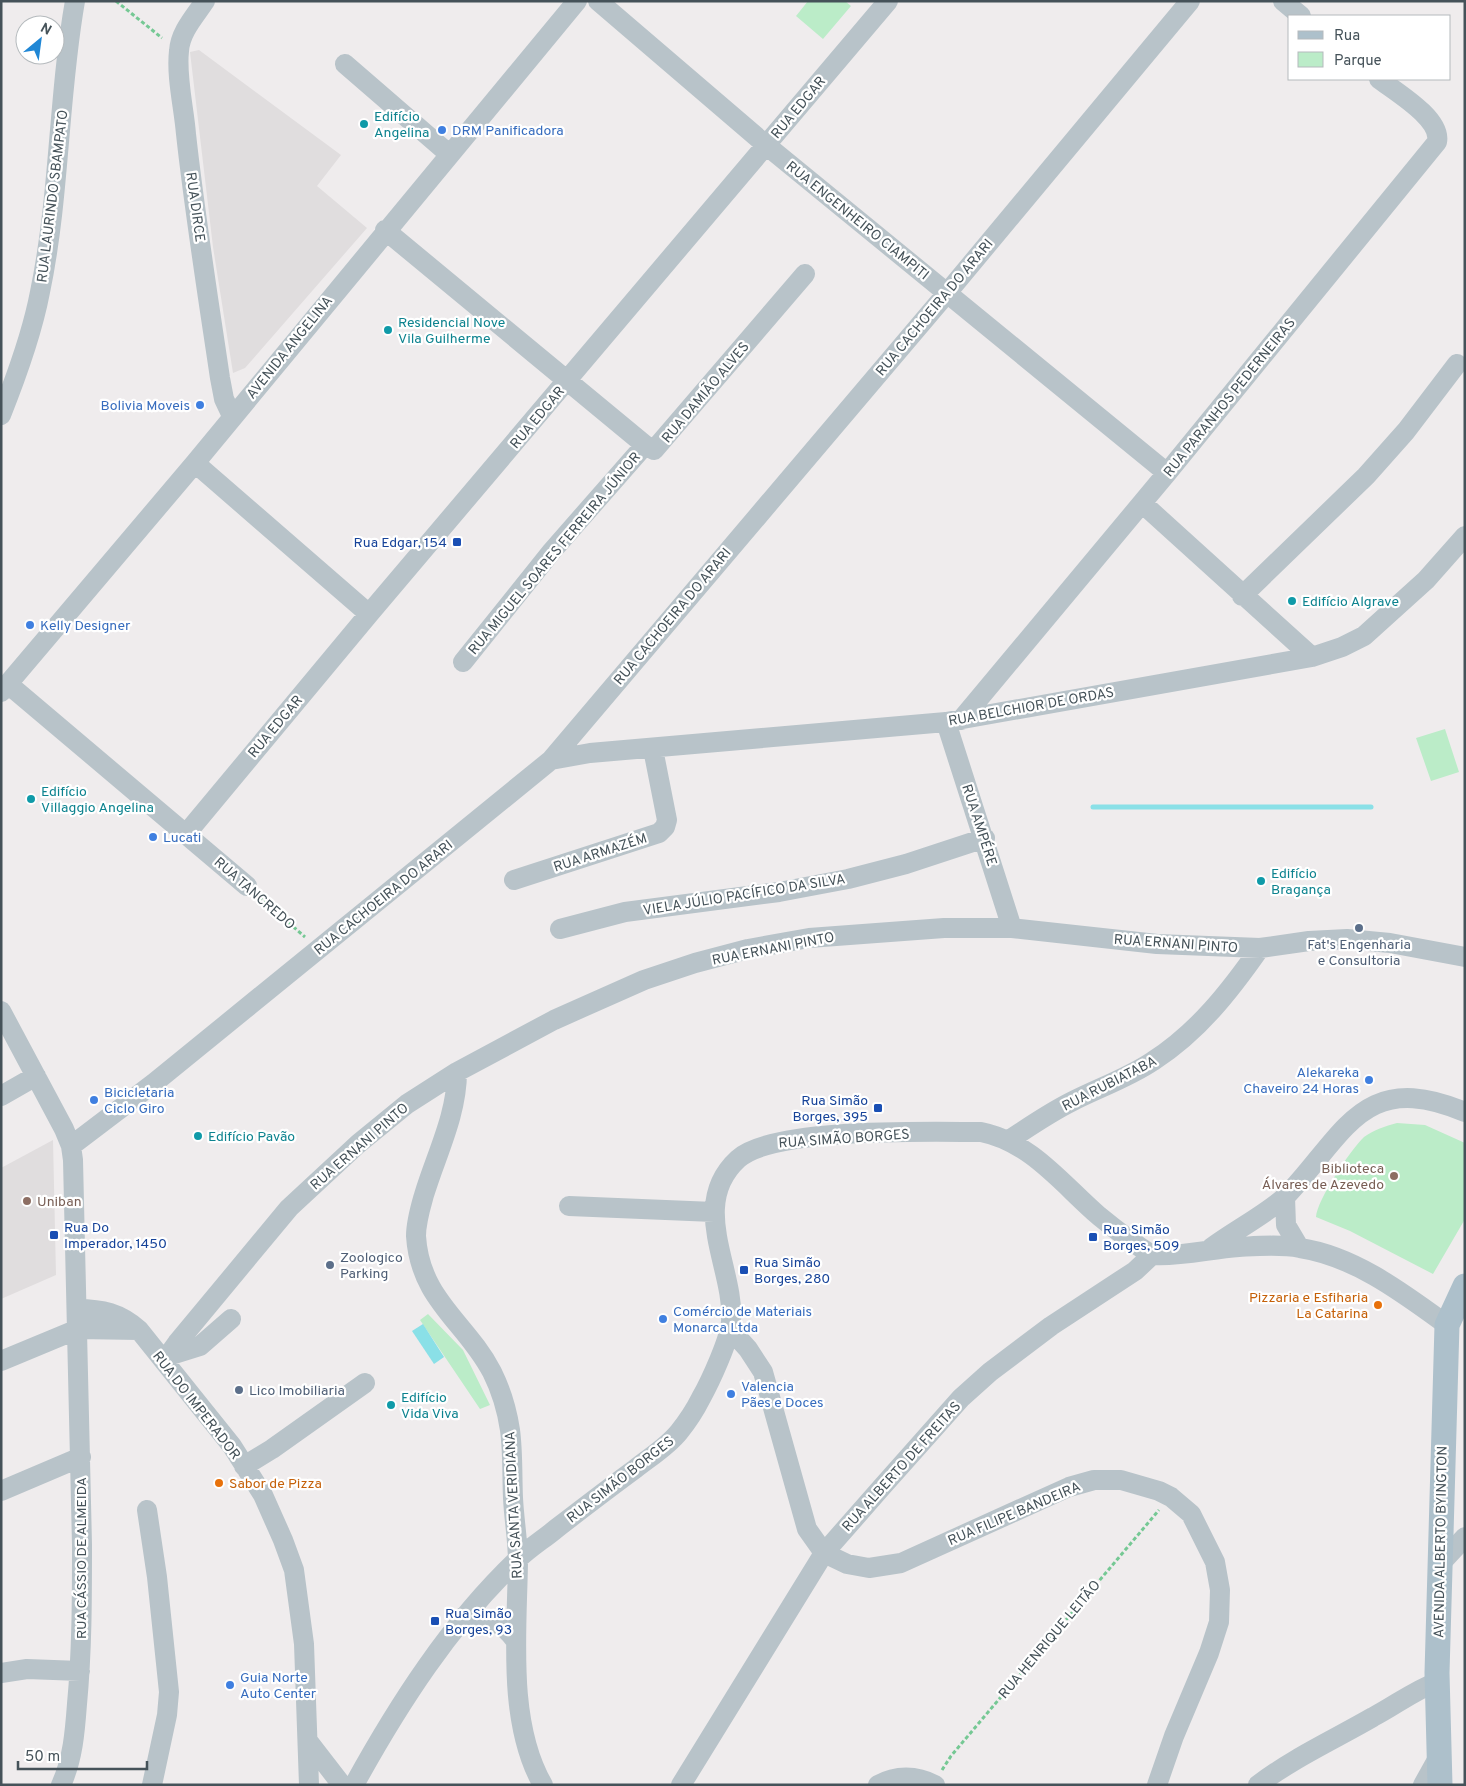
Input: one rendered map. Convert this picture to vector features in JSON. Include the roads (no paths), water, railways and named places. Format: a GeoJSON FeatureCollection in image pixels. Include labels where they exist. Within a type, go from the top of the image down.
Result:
{"type":"FeatureCollection","features":[{"type":"Feature","properties":{"kind":"main road"},"geometry":{"type":"LineString","coordinates":[[1447,1325],[1465,1286]]}},
{"type":"Feature","properties":{"kind":"main road","name":"AVENIDA ALBERTO BYINGTON"},"geometry":{"type":"LineString","coordinates":[[1440,1785],[1437,1682],[1441,1563],[1442,1431],[1447,1325]]}},
{"type":"Feature","properties":{"kind":"street","name":"RUA LAURINDO SBAMPATO"},"geometry":{"type":"LineString","coordinates":[[1,415],[33,325],[40,292],[52,218],[66,62],[75,1]]}},
{"type":"Feature","properties":{"kind":"street","name":"RUA DIRCE"},"geometry":{"type":"LineString","coordinates":[[205,1],[185,30],[178,51],[190,167],[220,378],[224,399],[232,416]]}},
{"type":"Feature","properties":{"kind":"street","name":"AVENIDA ANGELINA"},"geometry":{"type":"LineString","coordinates":[[4,688],[194,463],[577,1]]}},
{"type":"Feature","properties":{"kind":"street","name":"RUA ENGENHEIRO CIAMPITI"},"geometry":{"type":"LineString","coordinates":[[598,1],[766,145],[1167,473]]}},
{"type":"Feature","properties":{"kind":"street","name":"RUA EDGAR"},"geometry":{"type":"LineString","coordinates":[[186,834],[369,614],[888,1]]}},
{"type":"Feature","properties":{"kind":"street","name":"RUA CACHOEIRA DO ARARI"},"geometry":{"type":"LineString","coordinates":[[71,1146],[154,1083],[551,760],[947,293],[1190,1]]}},
{"type":"Feature","properties":{"kind":"street"},"geometry":{"type":"LineString","coordinates":[[1282,1],[1300,15]]}},
{"type":"Feature","properties":{"kind":"street"},"geometry":{"type":"LineString","coordinates":[[344,64],[449,154]]}},
{"type":"Feature","properties":{"kind":"street","name":"RUA PARANHOS PEDERNEIRAS"},"geometry":{"type":"LineString","coordinates":[[954,721],[1142,503],[1437,142],[1438,136],[1430,120],[1380,80]]}},
{"type":"Feature","properties":{"kind":"street","name":"RUA DAMIÃO ALVES"},"geometry":{"type":"LineString","coordinates":[[386,230],[654,450],[805,274]]}},
{"type":"Feature","properties":{"kind":"street"},"geometry":{"type":"LineString","coordinates":[[1242,596],[1366,476],[1406,431],[1457,364]]}},
{"type":"Feature","properties":{"kind":"street","name":"RUA MIGUEL SOARES FERREIRA JÚNIOR"},"geometry":{"type":"LineString","coordinates":[[463,662],[552,551],[645,444]]}},
{"type":"Feature","properties":{"kind":"street"},"geometry":{"type":"LineString","coordinates":[[194,463],[369,614]]}},
{"type":"Feature","properties":{"kind":"street"},"geometry":{"type":"LineString","coordinates":[[1142,503],[1242,596],[1312,656]]}},
{"type":"Feature","properties":{"kind":"street","name":"RUA BELCHIOR DE ORDAS"},"geometry":{"type":"LineString","coordinates":[[551,760],[590,754],[954,721],[1312,656],[1342,647],[1364,636],[1426,580],[1462,543]]}},
{"type":"Feature","properties":{"kind":"street","name":"RUA TANCREDO"},"geometry":{"type":"LineString","coordinates":[[4,688],[186,834],[247,886]]}},
{"type":"Feature","properties":{"kind":"street","name":"RUA AMPÉRE"},"geometry":{"type":"LineString","coordinates":[[954,721],[985,838],[1012,928]]}},
{"type":"Feature","properties":{"kind":"street","name":"RUA ARMAZÉM"},"geometry":{"type":"LineString","coordinates":[[514,880],[659,833],[666,827],[667,820],[653,749]]}},
{"type":"Feature","properties":{"kind":"street","name":"VIELA JÚLIO PACÍFICO DA SILVA"},"geometry":{"type":"LineString","coordinates":[[560,929],[625,912],[779,892],[848,879],[906,864],[985,838]]}},
{"type":"Feature","properties":{"kind":"street","name":"RUA ERNANI PINTO"},"geometry":{"type":"LineString","coordinates":[[166,1359],[289,1208],[358,1144],[400,1109],[457,1072],[554,1020],[599,998],[644,980],[730,954],[809,938],[876,932],[1012,928],[1157,944],[1260,948],[1309,941],[1347,939],[1390,943],[1465,957]]}},
{"type":"Feature","properties":{"kind":"street","name":"RUA RUBIATABA"},"geometry":{"type":"LineString","coordinates":[[1009,1140],[1062,1106],[1137,1071],[1167,1052],[1198,1026],[1229,992],[1260,948]]}},
{"type":"Feature","properties":{"kind":"street"},"geometry":{"type":"LineString","coordinates":[[1,1011],[71,1146],[78,1329]]}},
{"type":"Feature","properties":{"kind":"street","name":"RUA SANTA VERIDIANA"},"geometry":{"type":"LineString","coordinates":[[457,1072],[457,1085],[452,1114],[419,1212],[416,1237],[422,1270],[429,1286],[492,1372],[503,1399],[510,1431],[518,1559],[516,1641],[523,1725],[529,1750],[543,1785]]}},
{"type":"Feature","properties":{"kind":"street"},"geometry":{"type":"LineString","coordinates":[[1,1096],[36,1076]]}},
{"type":"Feature","properties":{"kind":"street"},"geometry":{"type":"LineString","coordinates":[[1211,1248],[1284,1197],[1345,1126],[1377,1103],[1395,1098],[1411,1097],[1445,1104],[1465,1112]]}},
{"type":"Feature","properties":{"kind":"street","name":"RUA SIMÃO BORGES"},"geometry":{"type":"LineString","coordinates":[[354,1785],[387,1727],[463,1617],[518,1559],[670,1442],[679,1432],[707,1388],[730,1329],[731,1310],[720,1256],[714,1212],[719,1188],[733,1164],[745,1154],[772,1143],[788,1140],[890,1133],[981,1132],[1009,1140],[1038,1160],[1099,1215],[1152,1255]]}},
{"type":"Feature","properties":{"kind":"street"},"geometry":{"type":"LineString","coordinates":[[1284,1197],[1286,1225],[1299,1247]]}},
{"type":"Feature","properties":{"kind":"street"},"geometry":{"type":"LineString","coordinates":[[569,1206],[714,1212]]}},
{"type":"Feature","properties":{"kind":"street"},"geometry":{"type":"LineString","coordinates":[[1152,1255],[1178,1254],[1211,1248],[1299,1247],[1327,1255],[1356,1267],[1402,1293],[1447,1325]]}},
{"type":"Feature","properties":{"kind":"street","name":"RUA ALBERTO DE FREITAS"},"geometry":{"type":"LineString","coordinates":[[681,1785],[824,1553],[962,1398],[998,1366],[1051,1326],[1135,1272],[1152,1255]]}},
{"type":"Feature","properties":{"kind":"street","name":"RUA DO IMPERADOR"},"geometry":{"type":"LineString","coordinates":[[77,1308],[109,1311],[120,1316],[139,1330],[166,1359],[232,1446],[263,1495],[294,1570],[304,1644],[309,1785]]}},
{"type":"Feature","properties":{"kind":"street"},"geometry":{"type":"LineString","coordinates":[[166,1359],[200,1346],[231,1319]]}},
{"type":"Feature","properties":{"kind":"street"},"geometry":{"type":"LineString","coordinates":[[1,1360],[78,1329],[139,1330]]}},
{"type":"Feature","properties":{"kind":"street","name":"RUA CÁSSIO DE ALMEIDA"},"geometry":{"type":"LineString","coordinates":[[61,1785],[72,1750],[80,1671],[81,1456],[78,1329]]}},
{"type":"Feature","properties":{"kind":"street","name":"RUA FILIPE BANDEIRA"},"geometry":{"type":"LineString","coordinates":[[730,1329],[748,1349],[763,1372],[803,1519],[812,1537],[824,1553],[847,1564],[869,1568],[901,1563],[1069,1487],[1094,1480],[1121,1480],[1150,1488],[1172,1497],[1190,1514],[1215,1562],[1220,1590],[1219,1622],[1209,1653],[1174,1736],[1157,1785]]}},
{"type":"Feature","properties":{"kind":"street"},"geometry":{"type":"LineString","coordinates":[[244,1466],[272,1449],[365,1383]]}},
{"type":"Feature","properties":{"kind":"street"},"geometry":{"type":"LineString","coordinates":[[1,1491],[81,1456]]}},
{"type":"Feature","properties":{"kind":"street"},"geometry":{"type":"LineString","coordinates":[[146,1510],[157,1577],[169,1692],[164,1731],[152,1785]]}},
{"type":"Feature","properties":{"kind":"street"},"geometry":{"type":"LineString","coordinates":[[1441,1563],[1465,1537]]}},
{"type":"Feature","properties":{"kind":"street"},"geometry":{"type":"LineString","coordinates":[[463,1617],[487,1618],[509,1632],[516,1641]]}},
{"type":"Feature","properties":{"kind":"street"},"geometry":{"type":"LineString","coordinates":[[1,1672],[27,1669],[80,1671]]}},
{"type":"Feature","properties":{"kind":"street"},"geometry":{"type":"LineString","coordinates":[[1258,1785],[1281,1768],[1389,1708],[1414,1691],[1437,1682]]}},
{"type":"Feature","properties":{"kind":"street"},"geometry":{"type":"LineString","coordinates":[[308,1741],[342,1785]]}},
{"type":"Feature","properties":{"kind":"street","name":"AVENIDA ALBERTO BYINGTON"},"geometry":{"type":"LineString","coordinates":[[1423,1785],[1438,1758]]}},
{"type":"Feature","properties":{"kind":"street"},"geometry":{"type":"LineString","coordinates":[[878,1785],[898,1777],[915,1778],[933,1784]]}},
{"type":"Feature","properties":{"kind":"water"},"geometry":{"type":"Polygon","coordinates":[[[423,1324],[444,1357],[434,1364],[412,1331],[423,1324]]]}},
{"type":"Feature","properties":{"kind":"waterway"},"geometry":{"type":"LineString","coordinates":[[1093,807],[1371,807]]}},
{"type":"Feature","properties":{"kind":"place","name":"Edifício Angelina"},"geometry":{"type":"Point","coordinates":[364,124]}},
{"type":"Feature","properties":{"kind":"place","name":"DRM Panificadora"},"geometry":{"type":"Point","coordinates":[442,130]}},
{"type":"Feature","properties":{"kind":"place","name":"Residencial Nove Vila Guilherme"},"geometry":{"type":"Point","coordinates":[388,330]}},
{"type":"Feature","properties":{"kind":"place","name":"Bolivia Moveis"},"geometry":{"type":"Point","coordinates":[200,405]}},
{"type":"Feature","properties":{"kind":"place","name":"Rua Edgar, 154"},"geometry":{"type":"Point","coordinates":[457,542]}},
{"type":"Feature","properties":{"kind":"place","name":"Edifício Algrave"},"geometry":{"type":"Point","coordinates":[1292,601]}},
{"type":"Feature","properties":{"kind":"place","name":"Kelly Designer"},"geometry":{"type":"Point","coordinates":[30,625]}},
{"type":"Feature","properties":{"kind":"place","name":"Edifício Villaggio Angelina"},"geometry":{"type":"Point","coordinates":[31,799]}},
{"type":"Feature","properties":{"kind":"place","name":"Lucati"},"geometry":{"type":"Point","coordinates":[153,837]}},
{"type":"Feature","properties":{"kind":"place","name":"Edifício Bragança"},"geometry":{"type":"Point","coordinates":[1261,881]}},
{"type":"Feature","properties":{"kind":"place","name":"Fat's Engenharia e Consultoria"},"geometry":{"type":"Point","coordinates":[1359,928]}},
{"type":"Feature","properties":{"kind":"place","name":"Alekareka Chaveiro 24 Horas"},"geometry":{"type":"Point","coordinates":[1369,1080]}},
{"type":"Feature","properties":{"kind":"place","name":"Bicicletaria Ciclo Giro"},"geometry":{"type":"Point","coordinates":[94,1100]}},
{"type":"Feature","properties":{"kind":"place","name":"Rua Simão Borges, 395"},"geometry":{"type":"Point","coordinates":[878,1108]}},
{"type":"Feature","properties":{"kind":"place","name":"Edifício Pavão"},"geometry":{"type":"Point","coordinates":[198,1136]}},
{"type":"Feature","properties":{"kind":"place","name":"Biblioteca Álvares de Azevedo"},"geometry":{"type":"Point","coordinates":[1394,1176]}},
{"type":"Feature","properties":{"kind":"place","name":"Uniban"},"geometry":{"type":"Point","coordinates":[27,1201]}},
{"type":"Feature","properties":{"kind":"place","name":"Rua Do Imperador, 1450"},"geometry":{"type":"Point","coordinates":[54,1235]}},
{"type":"Feature","properties":{"kind":"place","name":"Rua Simão Borges, 509"},"geometry":{"type":"Point","coordinates":[1093,1237]}},
{"type":"Feature","properties":{"kind":"place","name":"Zoologico Parking"},"geometry":{"type":"Point","coordinates":[330,1265]}},
{"type":"Feature","properties":{"kind":"place","name":"Rua Simão Borges, 280"},"geometry":{"type":"Point","coordinates":[744,1270]}},
{"type":"Feature","properties":{"kind":"place","name":"Pizzaria e Esfiharia La Catarina"},"geometry":{"type":"Point","coordinates":[1378,1305]}},
{"type":"Feature","properties":{"kind":"place","name":"Comércio de Materiais Monarca Ltda"},"geometry":{"type":"Point","coordinates":[663,1319]}},
{"type":"Feature","properties":{"kind":"place","name":"Lico Imobiliaria"},"geometry":{"type":"Point","coordinates":[239,1390]}},
{"type":"Feature","properties":{"kind":"place","name":"Valencia Pães e Doces"},"geometry":{"type":"Point","coordinates":[731,1394]}},
{"type":"Feature","properties":{"kind":"place","name":"Edifício Vida Viva"},"geometry":{"type":"Point","coordinates":[391,1405]}},
{"type":"Feature","properties":{"kind":"place","name":"Sabor de Pizza"},"geometry":{"type":"Point","coordinates":[219,1483]}},
{"type":"Feature","properties":{"kind":"place","name":"Rua Simão Borges, 93"},"geometry":{"type":"Point","coordinates":[435,1621]}},
{"type":"Feature","properties":{"kind":"place","name":"Guia Norte Auto Center"},"geometry":{"type":"Point","coordinates":[230,1685]}}]}
